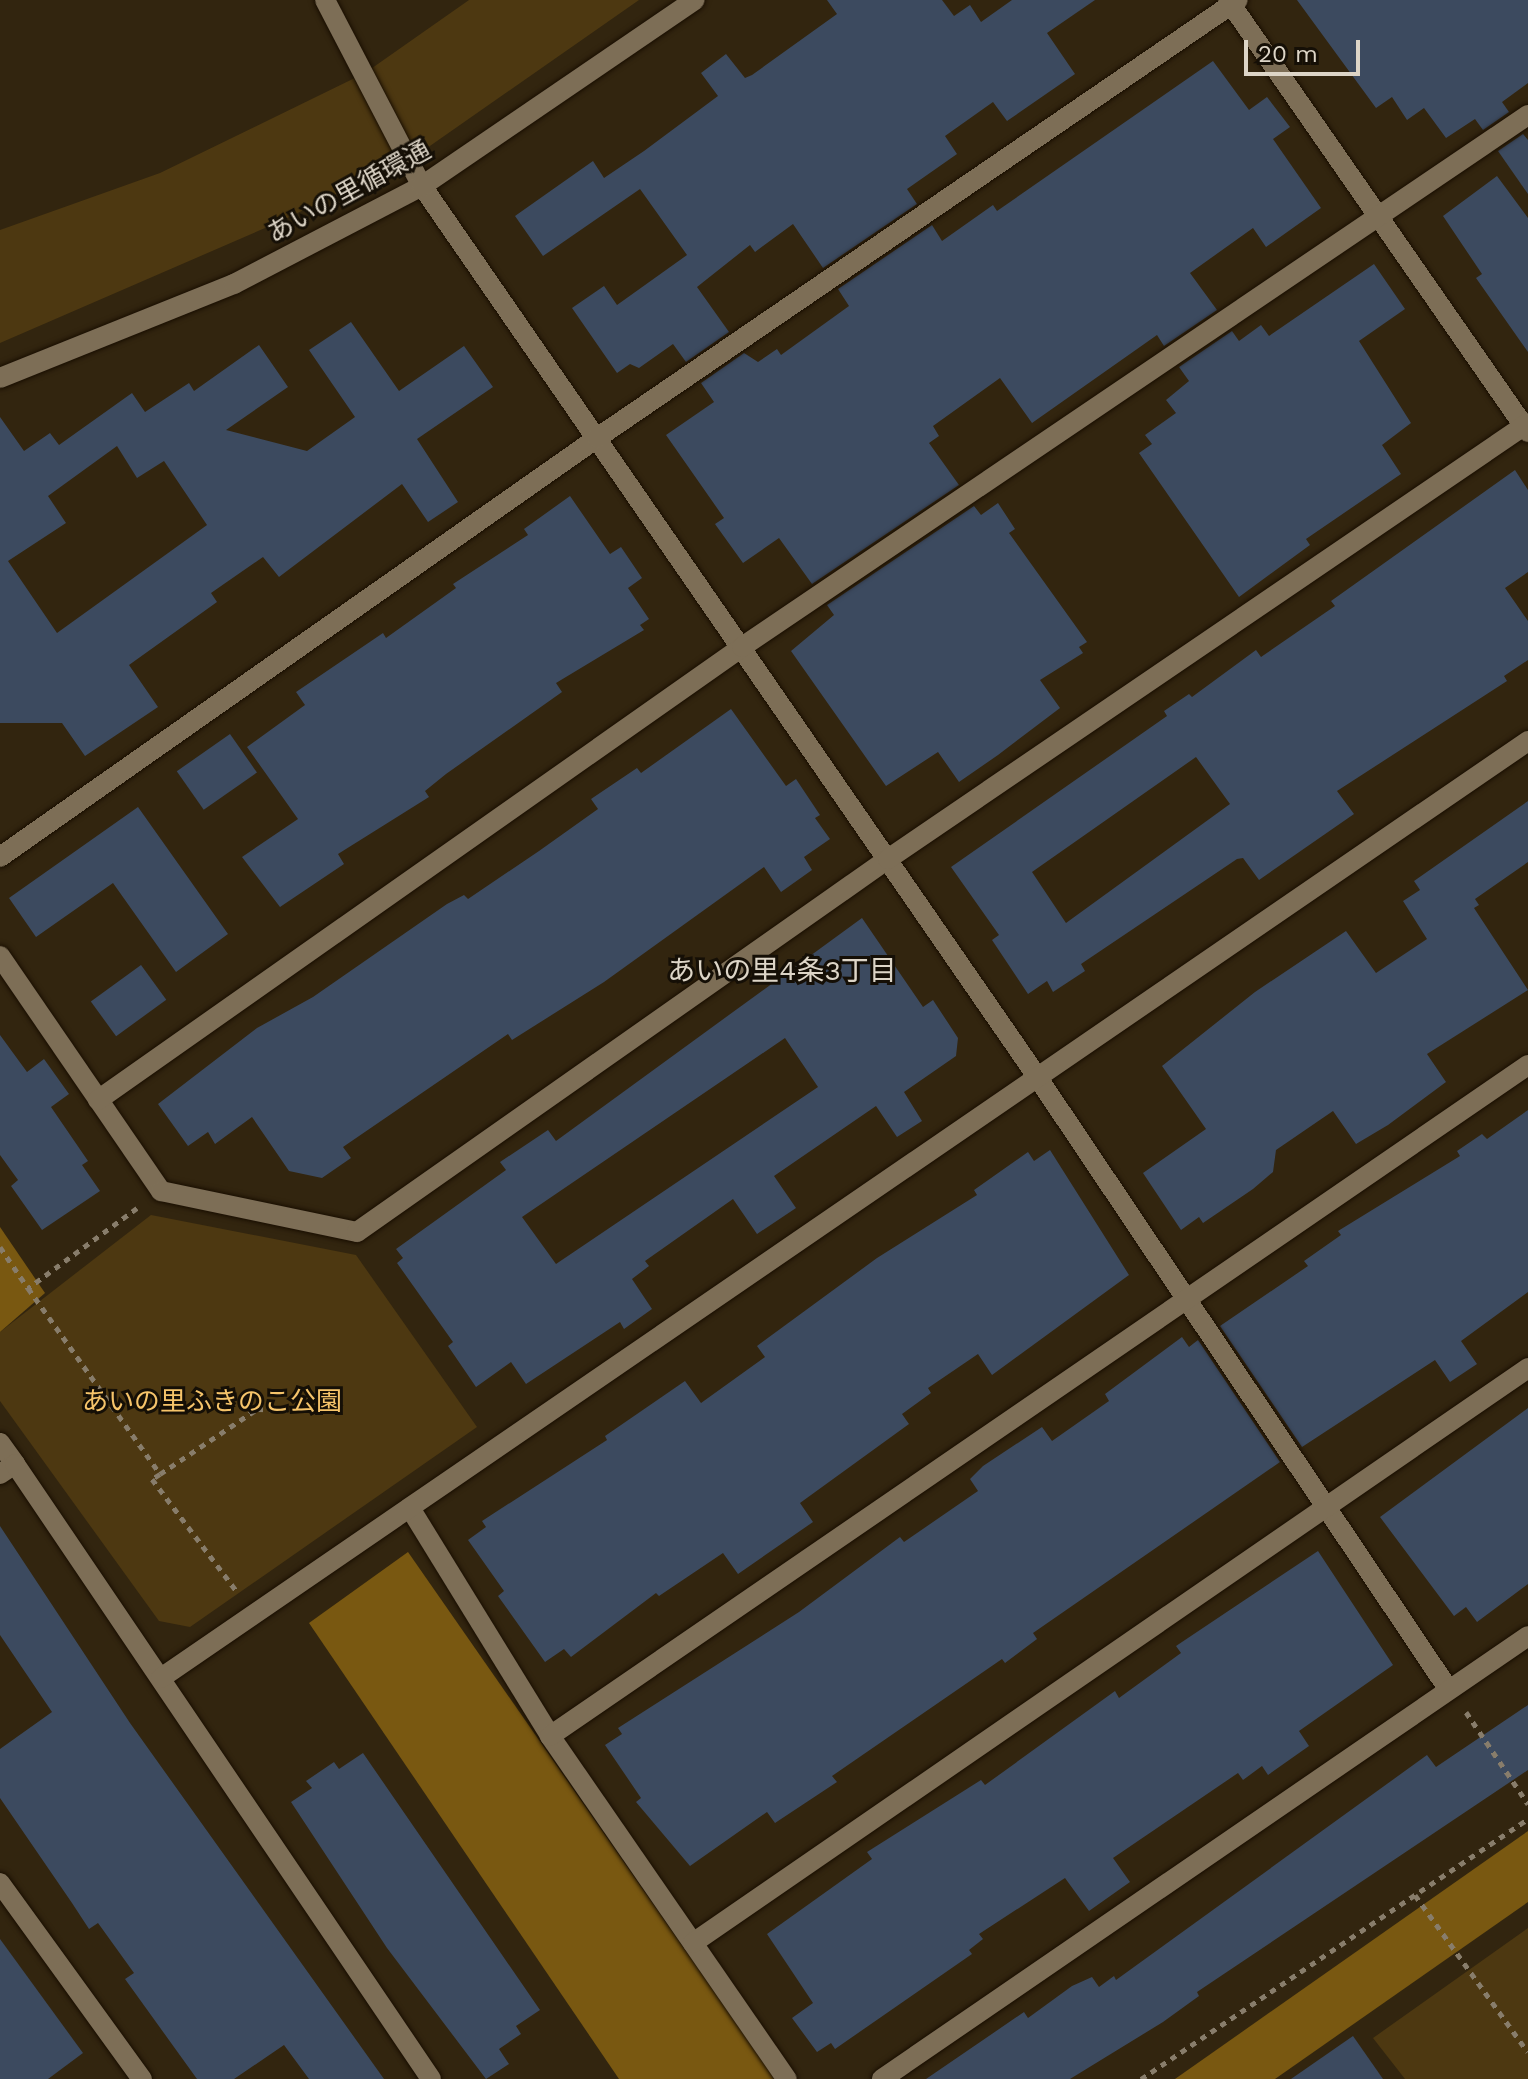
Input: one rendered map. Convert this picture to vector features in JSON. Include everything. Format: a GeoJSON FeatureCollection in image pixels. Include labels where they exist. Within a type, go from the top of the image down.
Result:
{"type":"FeatureCollection","features":[{"type":"Feature","properties":{"kind":"street"},"geometry":{"type":"LineString","coordinates":[[325,0],[422,186],[1038,1078],[1449,1690]]}},
{"type":"Feature","properties":{"kind":"street","name":"あいの里循環通"},"geometry":{"type":"LineString","coordinates":[[0,378],[234,284],[422,186],[695,0]]}},
{"type":"Feature","properties":{"kind":"street"},"geometry":{"type":"LineString","coordinates":[[0,857],[597,438],[1233,1],[1526,427],[888,859],[357,1232],[161,1191],[0,956]]}},
{"type":"Feature","properties":{"kind":"street"},"geometry":{"type":"LineString","coordinates":[[98,1100],[742,647],[1528,115]]}},
{"type":"Feature","properties":{"kind":"street"},"geometry":{"type":"LineString","coordinates":[[161,1678],[1528,741]]}},
{"type":"Feature","properties":{"kind":"street"},"geometry":{"type":"LineString","coordinates":[[550,1736],[1528,1065]]}},
{"type":"Feature","properties":{"kind":"street"},"geometry":{"type":"LineString","coordinates":[[693,1943],[1528,1368]]}},
{"type":"Feature","properties":{"kind":"street"},"geometry":{"type":"LineString","coordinates":[[0,1443],[7,1469],[161,1678],[431,2079]]}},
{"type":"Feature","properties":{"kind":"street"},"geometry":{"type":"LineString","coordinates":[[410,1508],[550,1736],[787,2079]]}},
{"type":"Feature","properties":{"kind":"street"},"geometry":{"type":"LineString","coordinates":[[882,2079],[1528,1636]]}},
{"type":"Feature","properties":{"kind":"street"},"geometry":{"type":"LineString","coordinates":[[0,1883],[140,2079]]}},
{"type":"Feature","properties":{"kind":"path"},"geometry":{"type":"LineString","coordinates":[[28,1288],[161,1191]]}},
{"type":"Feature","properties":{"kind":"path"},"geometry":{"type":"LineString","coordinates":[[0,1247],[160,1474]]}},
{"type":"Feature","properties":{"kind":"path"},"geometry":{"type":"LineString","coordinates":[[255,1615],[152,1479],[257,1409],[306,1410]]}},
{"type":"Feature","properties":{"kind":"path"},"geometry":{"type":"LineString","coordinates":[[1463,1709],[1528,1804]]}},
{"type":"Feature","properties":{"kind":"path"},"geometry":{"type":"LineString","coordinates":[[1141,2079],[1528,1819]]}},
{"type":"Feature","properties":{"kind":"path"},"geometry":{"type":"LineString","coordinates":[[1415,1895],[1528,2052]]}},
{"type":"Feature","properties":{"kind":"green space"},"geometry":{"type":"Polygon","coordinates":[[[469,0],[639,0],[417,155],[279,222],[0,343],[0,230],[160,173],[365,73],[469,0]]]}},
{"type":"Feature","properties":{"kind":"green space","name":"あいの里ふきのこ公園"},"geometry":{"type":"Polygon","coordinates":[[[151,1215],[356,1255],[477,1427],[190,1627],[159,1621],[0,1401],[0,1332],[151,1215]]]}},
{"type":"Feature","properties":{"kind":"green space"},"geometry":{"type":"Polygon","coordinates":[[[1528,1928],[1528,2079],[1405,2079],[1373,2038],[1528,1928]]]}},
{"type":"Feature","properties":{"kind":"shaded area"},"geometry":{"type":"Polygon","coordinates":[[[0,1227],[45,1293],[0,1332],[0,1227]]]}},
{"type":"Feature","properties":{"kind":"shaded area"},"geometry":{"type":"Polygon","coordinates":[[[408,1552],[775,2079],[619,2079],[309,1623],[408,1552]]]}},
{"type":"Feature","properties":{"kind":"shaded area"},"geometry":{"type":"Polygon","coordinates":[[[1528,1831],[1528,1902],[1275,2079],[1175,2079],[1528,1831]]]}},
{"type":"Feature","properties":{"kind":"building"},"geometry":{"type":"Polygon","coordinates":[[[827,0],[942,0],[954,16],[970,5],[981,22],[1012,0],[1095,0],[1047,33],[1075,74],[1007,121],[993,102],[945,136],[957,154],[907,189],[917,204],[823,268],[793,224],[755,252],[750,245],[697,287],[729,332],[686,362],[673,344],[639,368],[630,364],[617,373],[572,308],[604,286],[617,305],[687,255],[640,189],[543,256],[515,216],[593,161],[604,178],[644,151],[718,96],[701,73],[726,54],[745,78],[752,75],[837,14],[827,0]]]}},
{"type":"Feature","properties":{"kind":"building"},"geometry":{"type":"Polygon","coordinates":[[[1297,0],[1528,0],[1528,83],[1502,102],[1509,112],[1483,130],[1475,119],[1446,138],[1424,108],[1407,120],[1392,97],[1376,108],[1297,0]]]}},
{"type":"Feature","properties":{"kind":"building"},"geometry":{"type":"Polygon","coordinates":[[[1213,61],[1249,110],[1267,97],[1290,127],[1273,139],[1321,208],[1266,247],[1253,228],[1190,273],[1217,310],[1164,346],[1157,335],[1032,423],[1000,378],[933,426],[939,436],[929,443],[959,485],[812,584],[779,538],[743,563],[715,524],[724,518],[666,435],[714,402],[701,383],[744,353],[758,362],[777,349],[781,355],[849,306],[838,289],[932,225],[942,241],[993,205],[997,211],[1213,61]]]}},
{"type":"Feature","properties":{"kind":"building"},"geometry":{"type":"Polygon","coordinates":[[[1523,134],[1528,140],[1528,194],[1498,151],[1523,134]]]}},
{"type":"Feature","properties":{"kind":"building"},"geometry":{"type":"Polygon","coordinates":[[[1497,176],[1528,218],[1528,352],[1476,278],[1482,274],[1443,216],[1497,176]]]}},
{"type":"Feature","properties":{"kind":"building"},"geometry":{"type":"Polygon","coordinates":[[[1374,264],[1405,309],[1359,341],[1411,423],[1382,445],[1401,474],[1306,539],[1310,545],[1239,597],[1139,453],[1152,444],[1145,435],[1176,413],[1166,400],[1189,381],[1179,367],[1232,331],[1239,341],[1261,325],[1269,336],[1374,264]]]}},
{"type":"Feature","properties":{"kind":"building"},"geometry":{"type":"Polygon","coordinates":[[[351,322],[399,391],[464,346],[493,387],[417,439],[458,502],[428,522],[402,484],[279,577],[263,557],[211,593],[217,602],[129,665],[158,707],[85,756],[62,723],[0,723],[0,417],[24,451],[50,433],[59,445],[132,393],[145,412],[189,383],[194,391],[259,345],[288,387],[226,430],[307,451],[355,417],[309,350],[351,322]],[[117,446],[48,496],[66,523],[8,561],[57,633],[207,525],[164,461],[137,478],[117,446]]]}},
{"type":"Feature","properties":{"kind":"building"},"geometry":{"type":"Polygon","coordinates":[[[1515,470],[1528,490],[1528,572],[1505,588],[1528,621],[1528,660],[1504,676],[1507,681],[1337,791],[1354,814],[1259,880],[1243,858],[1237,859],[1081,964],[1085,971],[1053,992],[1047,981],[1028,994],[992,940],[999,935],[951,867],[1167,716],[1164,711],[1189,694],[1192,697],[1256,650],[1261,657],[1335,606],[1331,601],[1515,470]],[[1196,757],[1032,872],[1066,923],[1230,804],[1196,757]]]}},
{"type":"Feature","properties":{"kind":"building"},"geometry":{"type":"Polygon","coordinates":[[[570,496],[610,554],[621,547],[642,578],[628,588],[649,619],[640,625],[644,630],[556,683],[562,692],[446,774],[425,791],[429,797],[338,854],[344,864],[280,907],[242,857],[298,819],[247,747],[305,705],[296,692],[383,633],[386,638],[456,588],[453,584],[528,535],[524,529],[570,496]]]}},
{"type":"Feature","properties":{"kind":"building"},"geometry":{"type":"Polygon","coordinates":[[[998,503],[1015,529],[1009,533],[1087,642],[1079,647],[1083,653],[1040,680],[1060,708],[959,782],[938,752],[886,786],[791,651],[834,615],[827,605],[974,506],[981,515],[998,503]]]}},
{"type":"Feature","properties":{"kind":"building"},"geometry":{"type":"Polygon","coordinates":[[[731,709],[786,786],[796,779],[820,815],[815,818],[830,839],[804,857],[812,870],[781,892],[764,867],[604,982],[512,1040],[508,1034],[343,1147],[351,1158],[322,1178],[289,1171],[252,1117],[215,1144],[208,1132],[188,1146],[158,1104],[257,1028],[313,997],[447,904],[464,895],[468,899],[539,851],[598,809],[591,799],[637,768],[641,773],[731,709]]]}},
{"type":"Feature","properties":{"kind":"building"},"geometry":{"type":"Polygon","coordinates":[[[230,734],[257,773],[204,810],[177,771],[230,734]]]}},
{"type":"Feature","properties":{"kind":"building"},"geometry":{"type":"Polygon","coordinates":[[[1528,801],[1528,862],[1475,899],[1479,905],[1474,908],[1528,990],[1427,1054],[1446,1082],[1388,1125],[1356,1144],[1333,1111],[1276,1150],[1273,1172],[1253,1189],[1203,1223],[1199,1217],[1181,1230],[1143,1173],[1206,1129],[1162,1066],[1255,992],[1346,931],[1376,973],[1427,939],[1403,901],[1420,890],[1414,881],[1528,801]]]}},
{"type":"Feature","properties":{"kind":"building"},"geometry":{"type":"Polygon","coordinates":[[[138,807],[228,934],[176,972],[113,883],[36,937],[9,898],[138,807]]]}},
{"type":"Feature","properties":{"kind":"building"},"geometry":{"type":"Polygon","coordinates":[[[862,918],[923,1007],[933,1000],[958,1038],[956,1056],[904,1092],[922,1121],[897,1137],[876,1106],[774,1176],[796,1208],[757,1234],[733,1199],[645,1261],[649,1266],[632,1279],[652,1309],[624,1329],[620,1322],[526,1384],[511,1362],[476,1387],[448,1346],[453,1342],[397,1263],[403,1258],[396,1249],[506,1170],[500,1162],[548,1130],[556,1141],[862,918]],[[785,1038],[522,1217],[556,1264],[818,1087],[785,1038]]]}},
{"type":"Feature","properties":{"kind":"building"},"geometry":{"type":"Polygon","coordinates":[[[141,965],[166,1000],[116,1036],[91,1001],[141,965]]]}},
{"type":"Feature","properties":{"kind":"building"},"geometry":{"type":"Polygon","coordinates":[[[0,1035],[27,1072],[44,1059],[69,1094],[51,1107],[88,1161],[82,1165],[100,1191],[42,1230],[11,1186],[18,1180],[0,1155],[0,1035]]]}},
{"type":"Feature","properties":{"kind":"building"},"geometry":{"type":"Polygon","coordinates":[[[1528,1110],[1528,1292],[1461,1341],[1477,1364],[1450,1382],[1435,1360],[1302,1447],[1220,1326],[1308,1266],[1304,1261],[1341,1235],[1338,1231],[1460,1156],[1457,1151],[1482,1134],[1487,1139],[1528,1110]]]}},
{"type":"Feature","properties":{"kind":"building"},"geometry":{"type":"Polygon","coordinates":[[[1050,1150],[1129,1275],[992,1375],[978,1354],[928,1388],[931,1393],[902,1414],[909,1424],[800,1503],[813,1522],[738,1574],[723,1553],[659,1596],[656,1593],[571,1657],[564,1649],[545,1662],[498,1596],[504,1591],[468,1540],[486,1527],[482,1521],[607,1440],[605,1436],[685,1381],[701,1403],[765,1357],[757,1346],[877,1258],[977,1195],[974,1190],[1028,1152],[1034,1161],[1050,1150]]]}},
{"type":"Feature","properties":{"kind":"building"},"geometry":{"type":"Polygon","coordinates":[[[1182,1337],[1189,1347],[1198,1340],[1280,1462],[1033,1633],[1037,1639],[1005,1663],[1002,1659],[832,1776],[837,1782],[775,1823],[767,1812],[690,1866],[636,1802],[641,1798],[605,1745],[622,1734],[618,1728],[799,1612],[900,1537],[904,1542],[978,1491],[970,1479],[983,1466],[1042,1427],[1052,1441],[1109,1401],[1105,1394],[1182,1337]]]}},
{"type":"Feature","properties":{"kind":"building"},"geometry":{"type":"Polygon","coordinates":[[[1528,1408],[1528,1584],[1477,1622],[1466,1607],[1454,1616],[1380,1517],[1528,1408]]]}},
{"type":"Feature","properties":{"kind":"building"},"geometry":{"type":"Polygon","coordinates":[[[0,1526],[130,1723],[384,2079],[309,2079],[284,2045],[234,2079],[197,2079],[125,1979],[134,1973],[98,1923],[89,1929],[0,1798],[0,1749],[52,1712],[0,1635],[0,1526]]]}},
{"type":"Feature","properties":{"kind":"building"},"geometry":{"type":"Polygon","coordinates":[[[1318,1551],[1393,1665],[1299,1731],[1309,1746],[1268,1775],[1262,1766],[1243,1780],[1238,1773],[1113,1858],[1130,1882],[1089,1911],[1065,1878],[979,1934],[983,1939],[969,1950],[972,1954],[835,2049],[831,2043],[817,2052],[792,2018],[813,2003],[767,1934],[872,1859],[867,1852],[981,1780],[985,1785],[1115,1691],[1119,1698],[1181,1653],[1176,1646],[1318,1551]]]}},
{"type":"Feature","properties":{"kind":"building"},"geometry":{"type":"Polygon","coordinates":[[[1528,1705],[1528,1770],[1197,1992],[1199,1996],[1163,2022],[1070,2079],[926,2079],[1024,2012],[1028,2018],[1072,1986],[1092,1977],[1099,1987],[1114,1976],[1116,1980],[1427,1755],[1436,1767],[1528,1705]]]}},
{"type":"Feature","properties":{"kind":"building"},"geometry":{"type":"Polygon","coordinates":[[[363,1753],[540,2010],[516,2026],[521,2034],[499,2049],[509,2064],[486,2079],[387,1948],[291,1802],[312,1788],[306,1781],[334,1762],[339,1769],[363,1753]]]}},
{"type":"Feature","properties":{"kind":"building"},"geometry":{"type":"Polygon","coordinates":[[[0,1939],[83,2053],[48,2079],[0,2079],[0,1939]]]}},
{"type":"Feature","properties":{"kind":"building"},"geometry":{"type":"Polygon","coordinates":[[[1353,2036],[1383,2079],[1291,2079],[1353,2036]]]}},
{"type":"Feature","properties":{"kind":"district","name":"あいの里4条3丁目"},"geometry":{"type":"Point","coordinates":[782,971]}}]}
